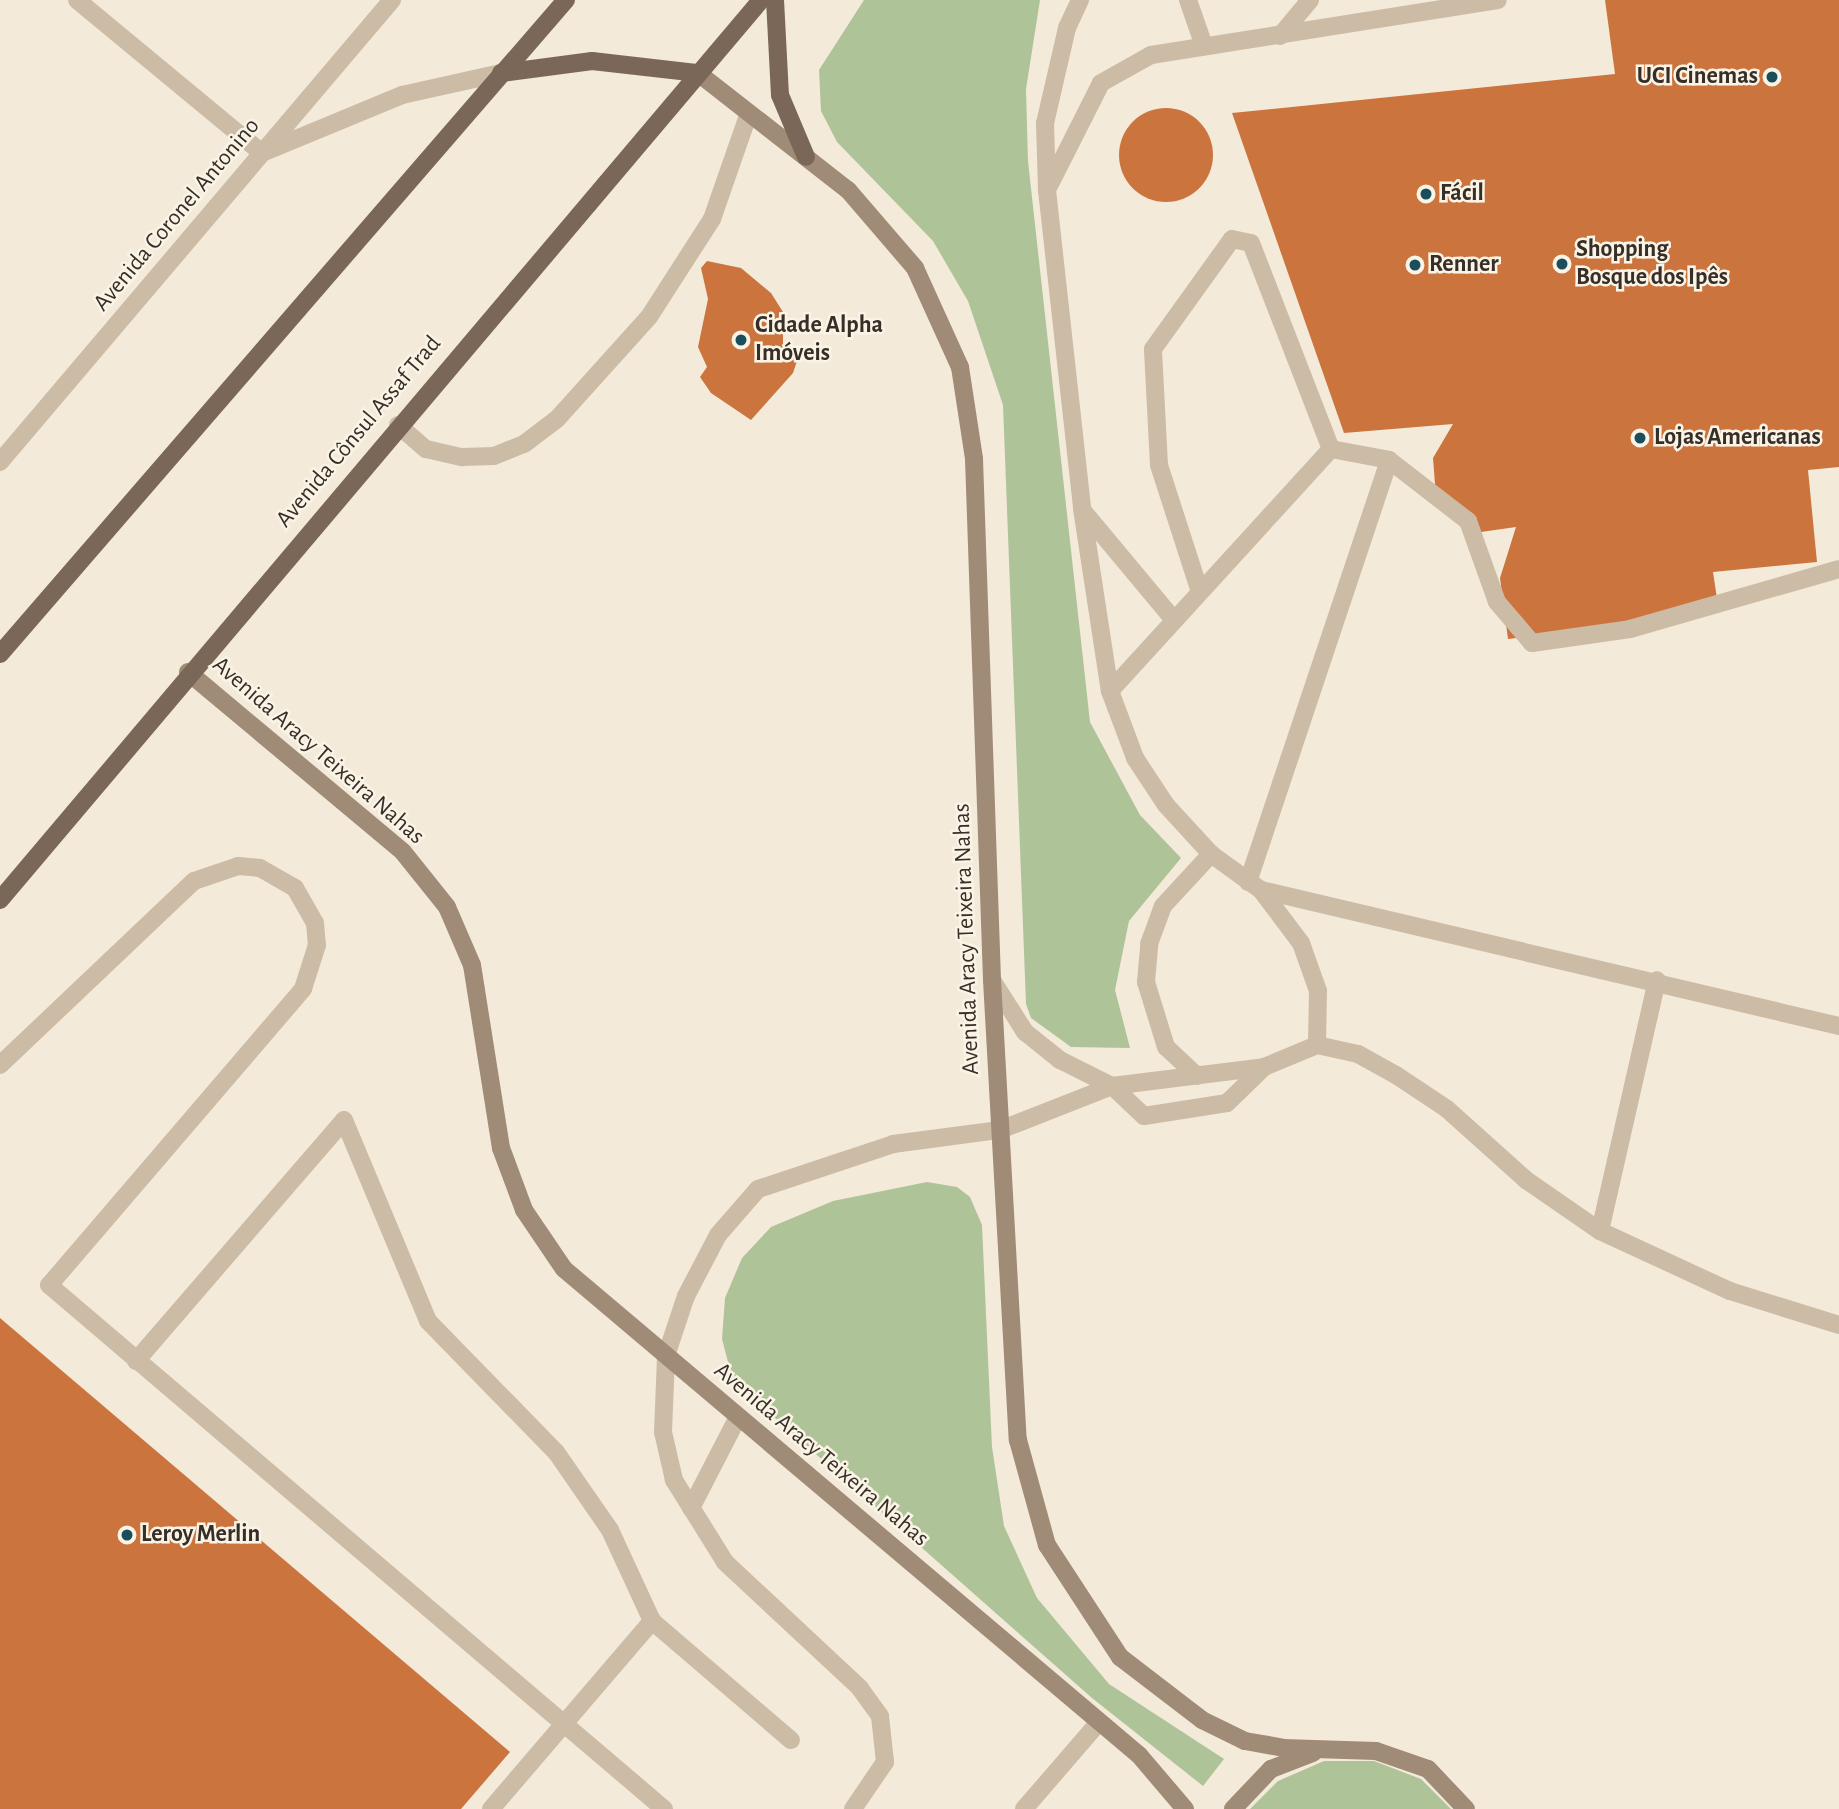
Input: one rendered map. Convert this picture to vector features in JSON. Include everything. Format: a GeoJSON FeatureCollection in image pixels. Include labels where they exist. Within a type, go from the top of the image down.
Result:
{"type":"FeatureCollection","features":[{"type":"Feature","properties":{"kind":"main road"},"geometry":{"type":"LineString","coordinates":[[0,654],[566,0]]}},
{"type":"Feature","properties":{"kind":"main road","name":"Avenida Cônsul Assaf Trad"},"geometry":{"type":"LineString","coordinates":[[0,900],[188,672],[761,0]]}},
{"type":"Feature","properties":{"kind":"main road"},"geometry":{"type":"LineString","coordinates":[[775,0],[779,95],[806,157]]}},
{"type":"Feature","properties":{"kind":"main road"},"geometry":{"type":"LineString","coordinates":[[501,73],[592,61],[698,73]]}},
{"type":"Feature","properties":{"kind":"street"},"geometry":{"type":"LineString","coordinates":[[76,0],[262,153],[402,95],[501,73]]}},
{"type":"Feature","properties":{"kind":"street","name":"Avenida Coronel Antonino"},"geometry":{"type":"LineString","coordinates":[[0,462],[392,0]]}},
{"type":"Feature","properties":{"kind":"street"},"geometry":{"type":"LineString","coordinates":[[1080,0],[1067,28],[1045,122],[1047,190],[1082,509],[1110,691],[1135,758],[1166,805],[1211,854],[1255,886],[1308,957],[1318,991],[1317,1045]]}},
{"type":"Feature","properties":{"kind":"street"},"geometry":{"type":"LineString","coordinates":[[1188,0],[1204,46]]}},
{"type":"Feature","properties":{"kind":"street"},"geometry":{"type":"LineString","coordinates":[[1280,36],[1310,0]]}},
{"type":"Feature","properties":{"kind":"street"},"geometry":{"type":"LineString","coordinates":[[1047,190],[1101,83],[1151,55],[1498,0]]}},
{"type":"Feature","properties":{"kind":"street","name":"Avenida Aracy Teixeira Nahas"},"geometry":{"type":"LineString","coordinates":[[698,73],[848,190],[915,268],[960,367],[974,459],[992,980],[1018,1440],[1058,1570],[1121,1657],[1202,1720],[1245,1741],[1322,1749],[1376,1751],[1428,1769],[1466,1809]]}},
{"type":"Feature","properties":{"kind":"street"},"geometry":{"type":"LineString","coordinates":[[398,425],[426,449],[473,457],[524,444],[557,419],[649,317],[712,219],[750,113]]}},
{"type":"Feature","properties":{"kind":"street"},"geometry":{"type":"LineString","coordinates":[[1199,589],[1159,465],[1153,349],[1233,239],[1251,243],[1331,449]]}},
{"type":"Feature","properties":{"kind":"street"},"geometry":{"type":"LineString","coordinates":[[1110,691],[1199,589],[1331,449]]}},
{"type":"Feature","properties":{"kind":"street"},"geometry":{"type":"LineString","coordinates":[[1331,449],[1390,460],[1468,521],[1497,602],[1532,643],[1630,629],[1839,569]]}},
{"type":"Feature","properties":{"kind":"street"},"geometry":{"type":"LineString","coordinates":[[1255,886],[1390,460]]}},
{"type":"Feature","properties":{"kind":"street"},"geometry":{"type":"LineString","coordinates":[[1082,509],[1173,619]]}},
{"type":"Feature","properties":{"kind":"street","name":"Avenida Aracy Teixeira Nahas"},"geometry":{"type":"LineString","coordinates":[[188,672],[403,852],[447,908],[472,965],[501,1148],[524,1210],[564,1269],[1099,1722],[1185,1809]]}},
{"type":"Feature","properties":{"kind":"street"},"geometry":{"type":"LineString","coordinates":[[1197,1076],[1166,1047],[1146,982],[1149,944],[1163,906],[1211,854]]}},
{"type":"Feature","properties":{"kind":"street"},"geometry":{"type":"LineString","coordinates":[[0,1065],[194,881],[238,866],[260,868],[305,901],[317,945],[303,989],[49,1285],[664,1809]]}},
{"type":"Feature","properties":{"kind":"street"},"geometry":{"type":"LineString","coordinates":[[1255,886],[1657,980],[1839,1026]]}},
{"type":"Feature","properties":{"kind":"street"},"geometry":{"type":"LineString","coordinates":[[992,980],[1025,1032],[1060,1060],[1112,1086],[1144,1116],[1227,1102],[1264,1067]]}},
{"type":"Feature","properties":{"kind":"street"},"geometry":{"type":"LineString","coordinates":[[1600,1231],[1657,980]]}},
{"type":"Feature","properties":{"kind":"street"},"geometry":{"type":"LineString","coordinates":[[853,1809],[885,1762],[885,1731],[872,1701],[725,1562],[674,1480],[663,1432],[666,1356],[703,1261],[758,1189],[793,1172],[893,1144],[1000,1130],[1112,1086],[1264,1067],[1317,1045],[1358,1054],[1396,1075],[1447,1109],[1526,1180],[1600,1231],[1730,1291],[1839,1325]]}},
{"type":"Feature","properties":{"kind":"street"},"geometry":{"type":"LineString","coordinates":[[136,1361],[344,1120],[428,1321],[556,1452],[610,1530],[652,1621],[791,1740]]}},
{"type":"Feature","properties":{"kind":"street"},"geometry":{"type":"LineString","coordinates":[[691,1508],[738,1417]]}},
{"type":"Feature","properties":{"kind":"street"},"geometry":{"type":"LineString","coordinates":[[491,1809],[652,1621]]}},
{"type":"Feature","properties":{"kind":"street"},"geometry":{"type":"LineString","coordinates":[[1024,1809],[1099,1722]]}},
{"type":"Feature","properties":{"kind":"street"},"geometry":{"type":"LineString","coordinates":[[1233,1809],[1271,1769],[1322,1749]]}},
{"type":"Feature","properties":{"kind":"green space"},"geometry":{"type":"Polygon","coordinates":[[[864,0],[1040,0],[1026,89],[1028,161],[1090,722],[1140,815],[1181,858],[1129,921],[1115,990],[1130,1048],[1071,1047],[1031,1018],[1026,1004],[1003,405],[968,301],[933,241],[837,142],[821,111],[819,70],[864,0]]]}},
{"type":"Feature","properties":{"kind":"green space"},"geometry":{"type":"Polygon","coordinates":[[[927,1182],[957,1187],[970,1197],[982,1225],[992,1447],[1004,1526],[1037,1598],[1109,1684],[1224,1759],[1203,1786],[1092,1698],[733,1381],[722,1339],[725,1298],[742,1258],[771,1227],[833,1201],[927,1182]]]}},
{"type":"Feature","properties":{"kind":"green space"},"geometry":{"type":"Polygon","coordinates":[[[1324,1761],[1374,1761],[1421,1779],[1451,1809],[1250,1809],[1278,1781],[1324,1761]]]}},
{"type":"Feature","properties":{"kind":"building","name":"Shopping Bosque dos Ipês"},"geometry":{"type":"Polygon","coordinates":[[[1605,0],[1839,0],[1839,467],[1808,470],[1817,562],[1713,572],[1719,612],[1508,639],[1500,578],[1516,527],[1481,532],[1436,497],[1433,458],[1453,424],[1344,433],[1232,113],[1615,74],[1605,0]]]}},
{"type":"Feature","properties":{"kind":"building"},"geometry":{"type":"Polygon","coordinates":[[[1166,108],[1184,111],[1199,122],[1210,137],[1213,155],[1210,173],[1199,188],[1184,199],[1166,202],[1148,199],[1133,188],[1122,173],[1119,155],[1122,137],[1133,122],[1148,111],[1166,108]]]}},
{"type":"Feature","properties":{"kind":"building","name":"Cidade Alpha Imóveis"},"geometry":{"type":"Polygon","coordinates":[[[707,261],[741,268],[771,293],[783,312],[783,347],[799,355],[793,373],[751,420],[711,393],[700,377],[707,367],[698,347],[708,299],[701,268],[707,261]]]}},
{"type":"Feature","properties":{"kind":"building","name":"Leroy Merlin"},"geometry":{"type":"Polygon","coordinates":[[[0,1318],[510,1752],[461,1809],[0,1809],[0,1318]]]}},
{"type":"Feature","properties":{"kind":"place","name":"UCI Cinemas"},"geometry":{"type":"Point","coordinates":[1772,77]}},
{"type":"Feature","properties":{"kind":"place","name":"Fácil"},"geometry":{"type":"Point","coordinates":[1426,194]}},
{"type":"Feature","properties":{"kind":"place","name":"Shopping Bosque dos Ipês"},"geometry":{"type":"Point","coordinates":[1562,264]}},
{"type":"Feature","properties":{"kind":"place","name":"Renner"},"geometry":{"type":"Point","coordinates":[1415,265]}},
{"type":"Feature","properties":{"kind":"place","name":"Cidade Alpha Imóveis"},"geometry":{"type":"Point","coordinates":[741,340]}},
{"type":"Feature","properties":{"kind":"place","name":"Lojas Americanas"},"geometry":{"type":"Point","coordinates":[1640,438]}},
{"type":"Feature","properties":{"kind":"place","name":"Leroy Merlin"},"geometry":{"type":"Point","coordinates":[127,1535]}}]}
